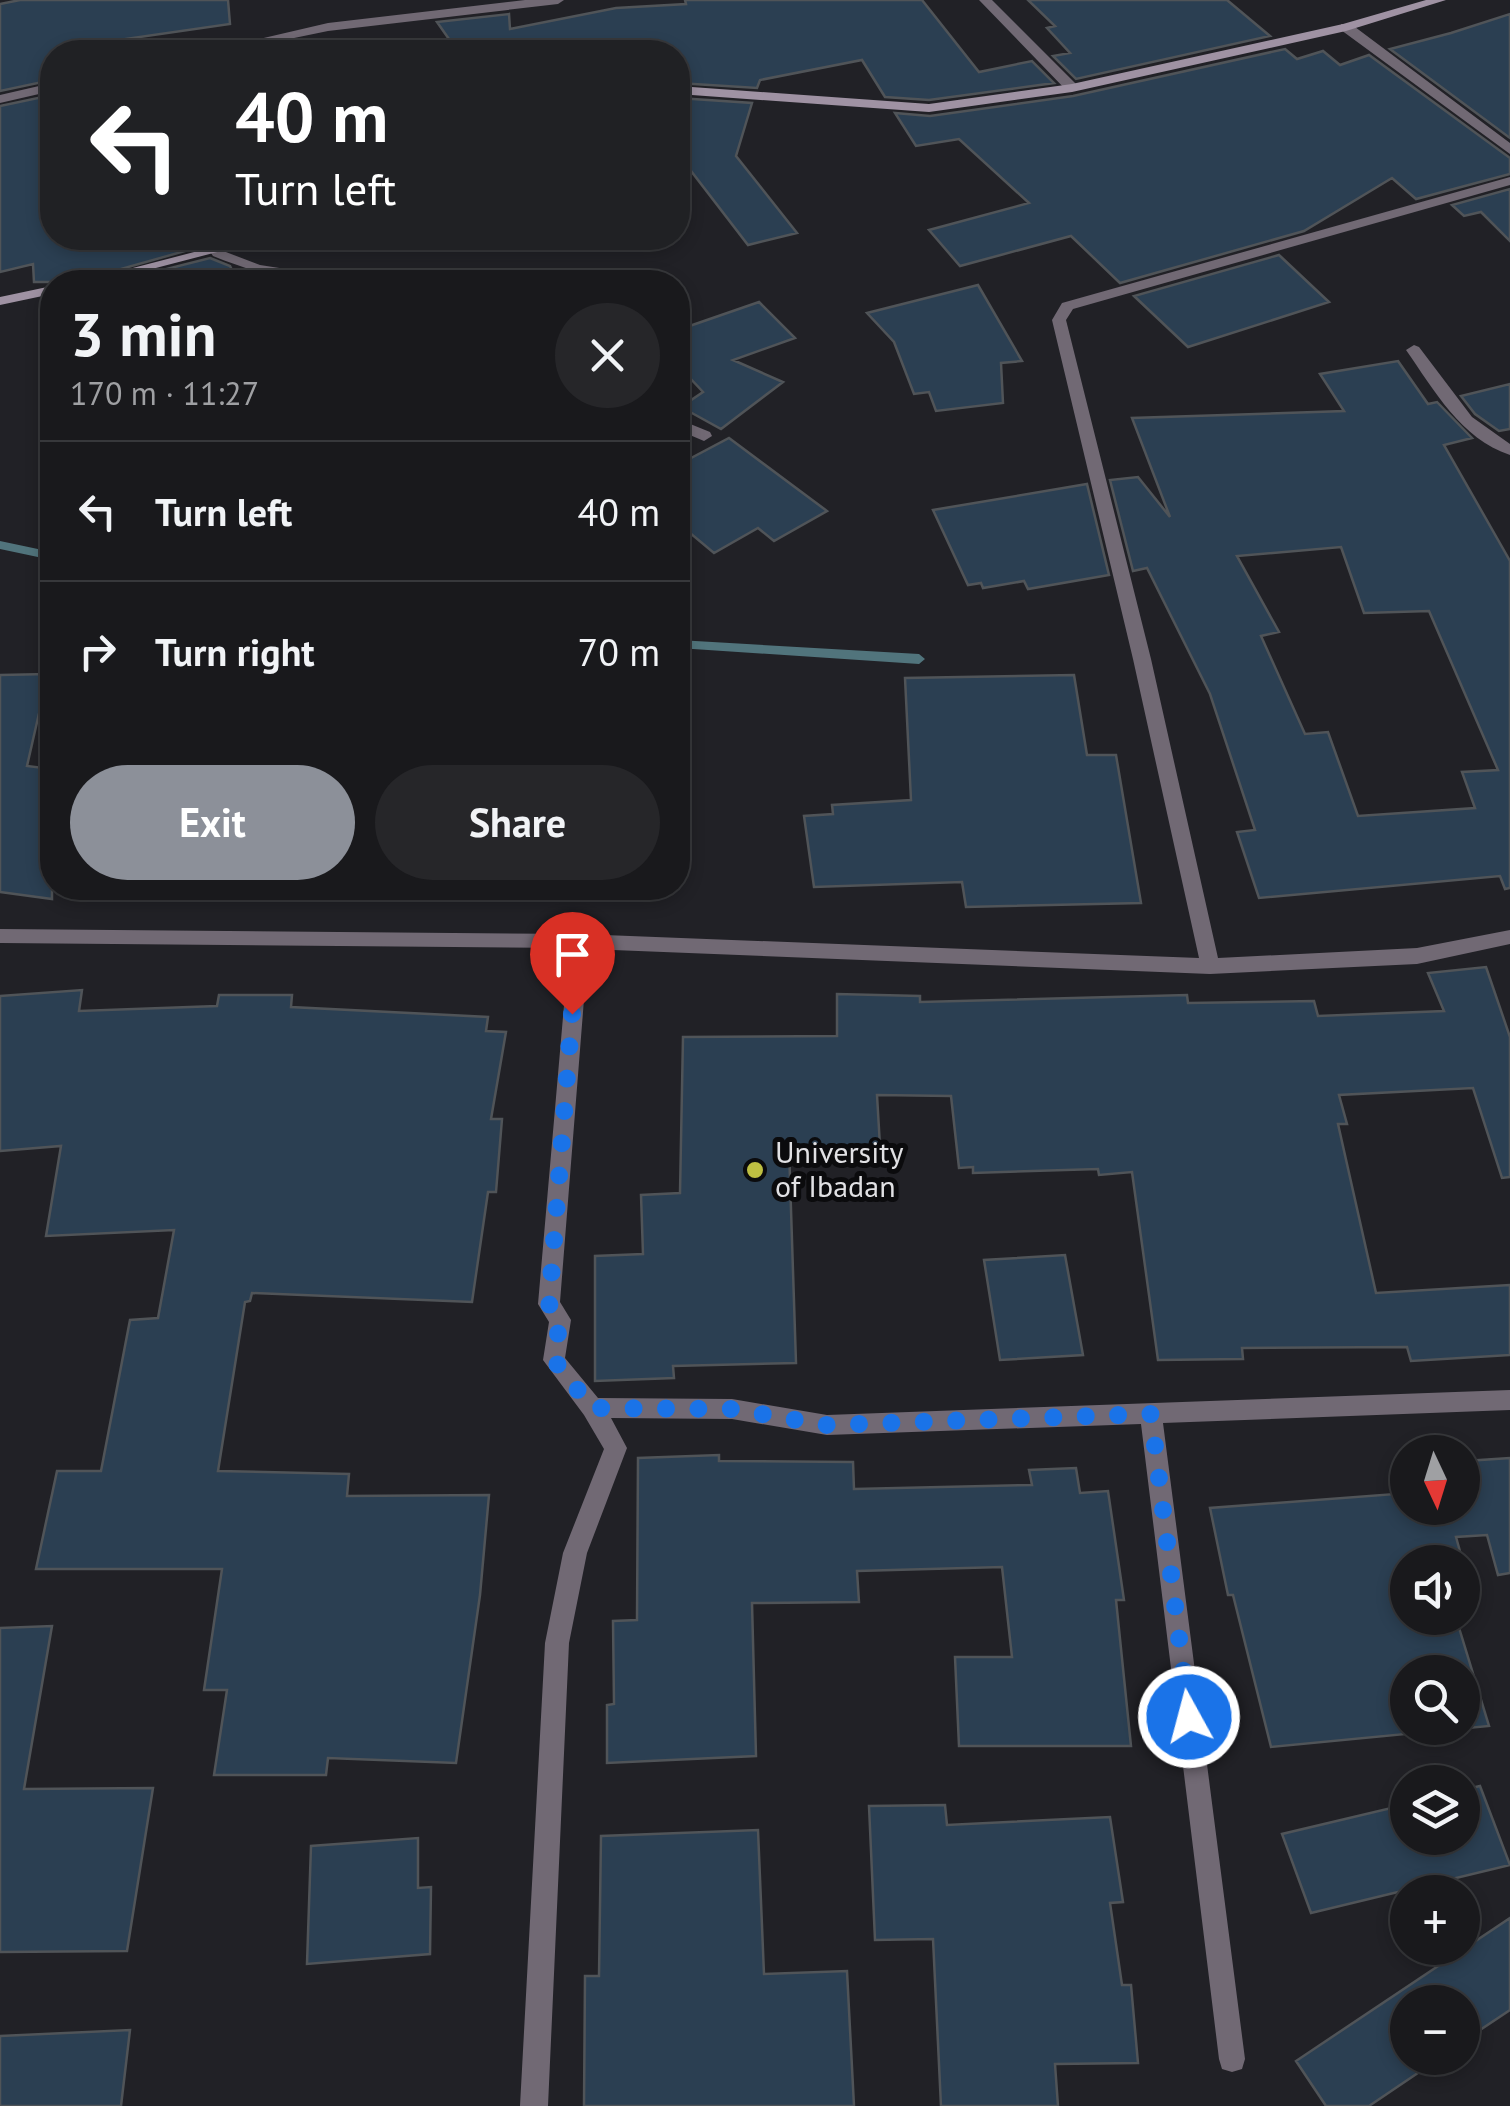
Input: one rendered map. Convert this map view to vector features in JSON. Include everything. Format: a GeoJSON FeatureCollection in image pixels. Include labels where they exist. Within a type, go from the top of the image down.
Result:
{"type":"FeatureCollection","features":[{"type":"Feature","properties":{"kind":"street"},"geometry":{"type":"LineString","coordinates":[[264,40],[328,26],[558,0]]}},
{"type":"Feature","properties":{"kind":"street"},"geometry":{"type":"LineString","coordinates":[[985,0],[1072,88]]}},
{"type":"Feature","properties":{"kind":"street"},"geometry":{"type":"LineString","coordinates":[[690,91],[929,108],[1072,88],[1346,27],[1440,0]]}},
{"type":"Feature","properties":{"kind":"street"},"geometry":{"type":"LineString","coordinates":[[1346,27],[1510,150]]}},
{"type":"Feature","properties":{"kind":"street"},"geometry":{"type":"LineString","coordinates":[[0,98],[40,90]]}},
{"type":"Feature","properties":{"kind":"street"},"geometry":{"type":"LineString","coordinates":[[1210,966],[1142,659],[1059,320],[1067,306],[1510,182]]}},
{"type":"Feature","properties":{"kind":"street"},"geometry":{"type":"LineString","coordinates":[[141,270],[227,250]]}},
{"type":"Feature","properties":{"kind":"street"},"geometry":{"type":"LineString","coordinates":[[218,253],[264,270]]}},
{"type":"Feature","properties":{"kind":"street"},"geometry":{"type":"LineString","coordinates":[[0,301],[40,293]]}},
{"type":"Feature","properties":{"kind":"street"},"geometry":{"type":"LineString","coordinates":[[1414,350],[1462,418],[1482,438],[1510,450]]}},
{"type":"Feature","properties":{"kind":"street"},"geometry":{"type":"LineString","coordinates":[[690,430],[704,436]]}},
{"type":"Feature","properties":{"kind":"street"},"geometry":{"type":"LineString","coordinates":[[0,936],[579,941],[1210,966],[1417,956],[1510,936]]}},
{"type":"Feature","properties":{"kind":"street"},"geometry":{"type":"LineString","coordinates":[[534,2106],[557,1643],[575,1553],[616,1448],[592,1408],[554,1360],[560,1320],[549,1304],[579,941]]}},
{"type":"Feature","properties":{"kind":"street"},"geometry":{"type":"LineString","coordinates":[[592,1408],[732,1409],[826,1425],[1510,1400]]}},
{"type":"Feature","properties":{"kind":"street"},"geometry":{"type":"LineString","coordinates":[[1151,1414],[1232,2058]]}},
{"type":"Feature","properties":{"kind":"building"},"geometry":{"type":"Polygon","coordinates":[[[20,0],[228,0],[230,24],[119,40],[40,40],[40,83],[0,91],[0,4],[20,0]]]}},
{"type":"Feature","properties":{"kind":"building"},"geometry":{"type":"Polygon","coordinates":[[[685,0],[922,0],[979,72],[1032,61],[1054,83],[929,100],[885,97],[862,60],[760,80],[757,88],[690,84],[690,40],[450,40],[437,22],[509,14],[510,29],[616,8],[686,4],[685,0]]]}},
{"type":"Feature","properties":{"kind":"building"},"geometry":{"type":"Polygon","coordinates":[[[1028,0],[1227,0],[1270,36],[1076,79],[1053,56],[1070,53],[1047,28],[1055,26],[1028,0]]]}},
{"type":"Feature","properties":{"kind":"building"},"geometry":{"type":"Polygon","coordinates":[[[1510,14],[1510,138],[1390,49],[1451,33],[1510,14]]]}},
{"type":"Feature","properties":{"kind":"building"},"geometry":{"type":"Polygon","coordinates":[[[1285,49],[1297,59],[1323,51],[1340,65],[1369,55],[1510,158],[1510,174],[1416,199],[1392,178],[1304,231],[1120,283],[1071,236],[960,266],[929,230],[1029,203],[959,139],[916,146],[895,113],[930,116],[1073,96],[1285,49]]]}},
{"type":"Feature","properties":{"kind":"building"},"geometry":{"type":"Polygon","coordinates":[[[40,98],[40,250],[189,250],[118,270],[40,270],[40,282],[34,282],[33,264],[0,272],[0,106],[40,98]]]}},
{"type":"Feature","properties":{"kind":"building"},"geometry":{"type":"Polygon","coordinates":[[[690,99],[752,103],[736,156],[797,233],[748,245],[690,170],[690,99]]]}},
{"type":"Feature","properties":{"kind":"building"},"geometry":{"type":"Polygon","coordinates":[[[1510,189],[1510,241],[1481,212],[1464,216],[1452,205],[1510,189]]]}},
{"type":"Feature","properties":{"kind":"building"},"geometry":{"type":"Polygon","coordinates":[[[1279,255],[1329,302],[1188,347],[1134,296],[1279,255]]]}},
{"type":"Feature","properties":{"kind":"building"},"geometry":{"type":"Polygon","coordinates":[[[210,258],[232,270],[162,270],[210,258]]]}},
{"type":"Feature","properties":{"kind":"building"},"geometry":{"type":"Polygon","coordinates":[[[978,285],[1022,361],[1001,363],[1003,403],[936,411],[929,392],[914,394],[894,342],[867,313],[978,285]]]}},
{"type":"Feature","properties":{"kind":"building"},"geometry":{"type":"Polygon","coordinates":[[[759,302],[795,338],[733,360],[783,382],[721,429],[690,412],[690,401],[703,392],[690,378],[690,326],[759,302]]]}},
{"type":"Feature","properties":{"kind":"building"},"geometry":{"type":"Polygon","coordinates":[[[1398,361],[1428,404],[1437,402],[1472,438],[1444,445],[1510,561],[1510,888],[1505,889],[1500,876],[1259,898],[1237,832],[1255,830],[1210,694],[1147,568],[1133,571],[1110,480],[1138,477],[1170,517],[1132,418],[1344,411],[1320,374],[1398,361]],[[1341,547],[1237,556],[1279,632],[1261,636],[1305,734],[1328,732],[1358,816],[1475,808],[1462,772],[1498,770],[1429,611],[1364,613],[1341,547]]]}},
{"type":"Feature","properties":{"kind":"building"},"geometry":{"type":"Polygon","coordinates":[[[1510,384],[1510,429],[1499,431],[1475,414],[1461,396],[1510,384]]]}},
{"type":"Feature","properties":{"kind":"building"},"geometry":{"type":"Polygon","coordinates":[[[729,438],[827,511],[774,541],[758,528],[714,553],[690,533],[690,459],[729,438]]]}},
{"type":"Feature","properties":{"kind":"building"},"geometry":{"type":"Polygon","coordinates":[[[1087,484],[1109,575],[1028,589],[1024,581],[983,588],[981,583],[968,585],[933,510],[1087,484]]]}},
{"type":"Feature","properties":{"kind":"building"},"geometry":{"type":"Polygon","coordinates":[[[40,674],[40,709],[27,766],[40,768],[40,897],[0,892],[0,675],[40,674]]]}},
{"type":"Feature","properties":{"kind":"building"},"geometry":{"type":"Polygon","coordinates":[[[1074,675],[1087,755],[1116,755],[1141,903],[966,907],[962,882],[814,887],[804,816],[833,814],[832,805],[911,800],[905,678],[1074,675]]]}},
{"type":"Feature","properties":{"kind":"building"},"geometry":{"type":"Polygon","coordinates":[[[1486,967],[1510,1037],[1510,1177],[1502,1178],[1473,1088],[1339,1095],[1347,1124],[1338,1124],[1376,1293],[1510,1285],[1510,1355],[1411,1361],[1407,1347],[1242,1348],[1243,1359],[1158,1360],[1132,1172],[1099,1175],[1098,1169],[973,1173],[973,1167],[959,1168],[951,1096],[877,1095],[880,1146],[789,1148],[796,1363],[673,1366],[674,1378],[595,1381],[595,1256],[643,1254],[641,1195],[680,1193],[683,1037],[837,1036],[837,994],[920,996],[920,1002],[1187,995],[1188,1003],[1314,1001],[1318,1016],[1444,1011],[1428,973],[1486,967]]]}},
{"type":"Feature","properties":{"kind":"building"},"geometry":{"type":"Polygon","coordinates":[[[82,990],[79,1011],[217,1006],[219,995],[292,995],[291,1007],[488,1017],[486,1031],[506,1032],[491,1119],[502,1119],[496,1192],[488,1192],[472,1302],[252,1293],[250,1301],[245,1302],[218,1471],[349,1474],[347,1496],[489,1495],[480,1595],[456,1763],[328,1758],[326,1775],[214,1775],[227,1690],[204,1690],[222,1569],[36,1569],[57,1471],[101,1471],[130,1320],[158,1318],[174,1230],[46,1236],[61,1146],[0,1151],[0,996],[82,990]]]}},
{"type":"Feature","properties":{"kind":"building"},"geometry":{"type":"Polygon","coordinates":[[[1065,1255],[1083,1355],[1000,1360],[984,1260],[1065,1255]]]}},
{"type":"Feature","properties":{"kind":"building"},"geometry":{"type":"Polygon","coordinates":[[[719,1455],[719,1461],[853,1462],[854,1489],[1032,1485],[1029,1470],[1076,1468],[1080,1493],[1108,1491],[1124,1600],[1116,1600],[1131,1746],[959,1746],[955,1657],[1012,1657],[1002,1567],[857,1571],[859,1602],[752,1603],[756,1756],[607,1763],[607,1705],[614,1704],[613,1621],[637,1620],[638,1458],[719,1455]]]}},
{"type":"Feature","properties":{"kind":"building"},"geometry":{"type":"Polygon","coordinates":[[[1510,1458],[1510,1573],[1498,1575],[1487,1535],[1456,1537],[1458,1545],[1390,1545],[1390,1635],[1461,1635],[1467,1655],[1390,1655],[1390,1736],[1271,1747],[1233,1595],[1228,1595],[1210,1508],[1390,1494],[1390,1525],[1480,1525],[1480,1460],[1510,1458]]]}},
{"type":"Feature","properties":{"kind":"building"},"geometry":{"type":"Polygon","coordinates":[[[52,1626],[24,1789],[153,1788],[127,1951],[0,1952],[0,1628],[52,1626]]]}},
{"type":"Feature","properties":{"kind":"building"},"geometry":{"type":"Polygon","coordinates":[[[1480,1697],[1489,1726],[1480,1727],[1480,1697]]]}},
{"type":"Feature","properties":{"kind":"building"},"geometry":{"type":"Polygon","coordinates":[[[1480,1786],[1510,1865],[1469,1875],[1390,1875],[1390,1894],[1311,1913],[1282,1834],[1390,1808],[1390,1855],[1480,1855],[1480,1786]]]}},
{"type":"Feature","properties":{"kind":"building"},"geometry":{"type":"Polygon","coordinates":[[[945,1805],[947,1825],[1110,1817],[1123,1902],[1110,1903],[1122,1985],[1131,1985],[1138,2063],[1055,2064],[1058,2106],[941,2106],[933,1939],[875,1940],[869,1806],[945,1805]]]}},
{"type":"Feature","properties":{"kind":"building"},"geometry":{"type":"Polygon","coordinates":[[[758,1830],[764,1974],[847,1971],[854,2106],[584,2106],[585,1976],[599,1976],[601,1836],[758,1830]]]}},
{"type":"Feature","properties":{"kind":"building"},"geometry":{"type":"Polygon","coordinates":[[[418,1838],[418,1888],[431,1887],[430,1954],[307,1964],[311,1846],[418,1838]]]}},
{"type":"Feature","properties":{"kind":"building"},"geometry":{"type":"Polygon","coordinates":[[[1510,1918],[1510,2010],[1480,2030],[1480,1985],[1410,1985],[1440,1965],[1480,1965],[1480,1938],[1510,1918]]]}},
{"type":"Feature","properties":{"kind":"building"},"geometry":{"type":"Polygon","coordinates":[[[1390,1998],[1390,2075],[1415,2075],[1369,2106],[1326,2106],[1296,2061],[1390,1998]]]}},
{"type":"Feature","properties":{"kind":"building"},"geometry":{"type":"Polygon","coordinates":[[[130,2030],[121,2106],[0,2106],[0,2036],[130,2030]]]}},
{"type":"Feature","properties":{"kind":"waterway"},"geometry":{"type":"LineString","coordinates":[[0,545],[40,553]]}},
{"type":"Feature","properties":{"kind":"waterway"},"geometry":{"type":"LineString","coordinates":[[690,645],[919,659]]}},
{"type":"Feature","properties":{"kind":"place","name":"University of Ibadan"},"geometry":{"type":"Point","coordinates":[755,1170]}},
{"type":"Feature","properties":{"kind":"route"},"geometry":{"type":"LineString","coordinates":[[572,1014],[549,1304],[560,1320],[554,1360],[592,1408],[732,1409],[826,1425],[1151,1414],[1189,1717]]}}]}
